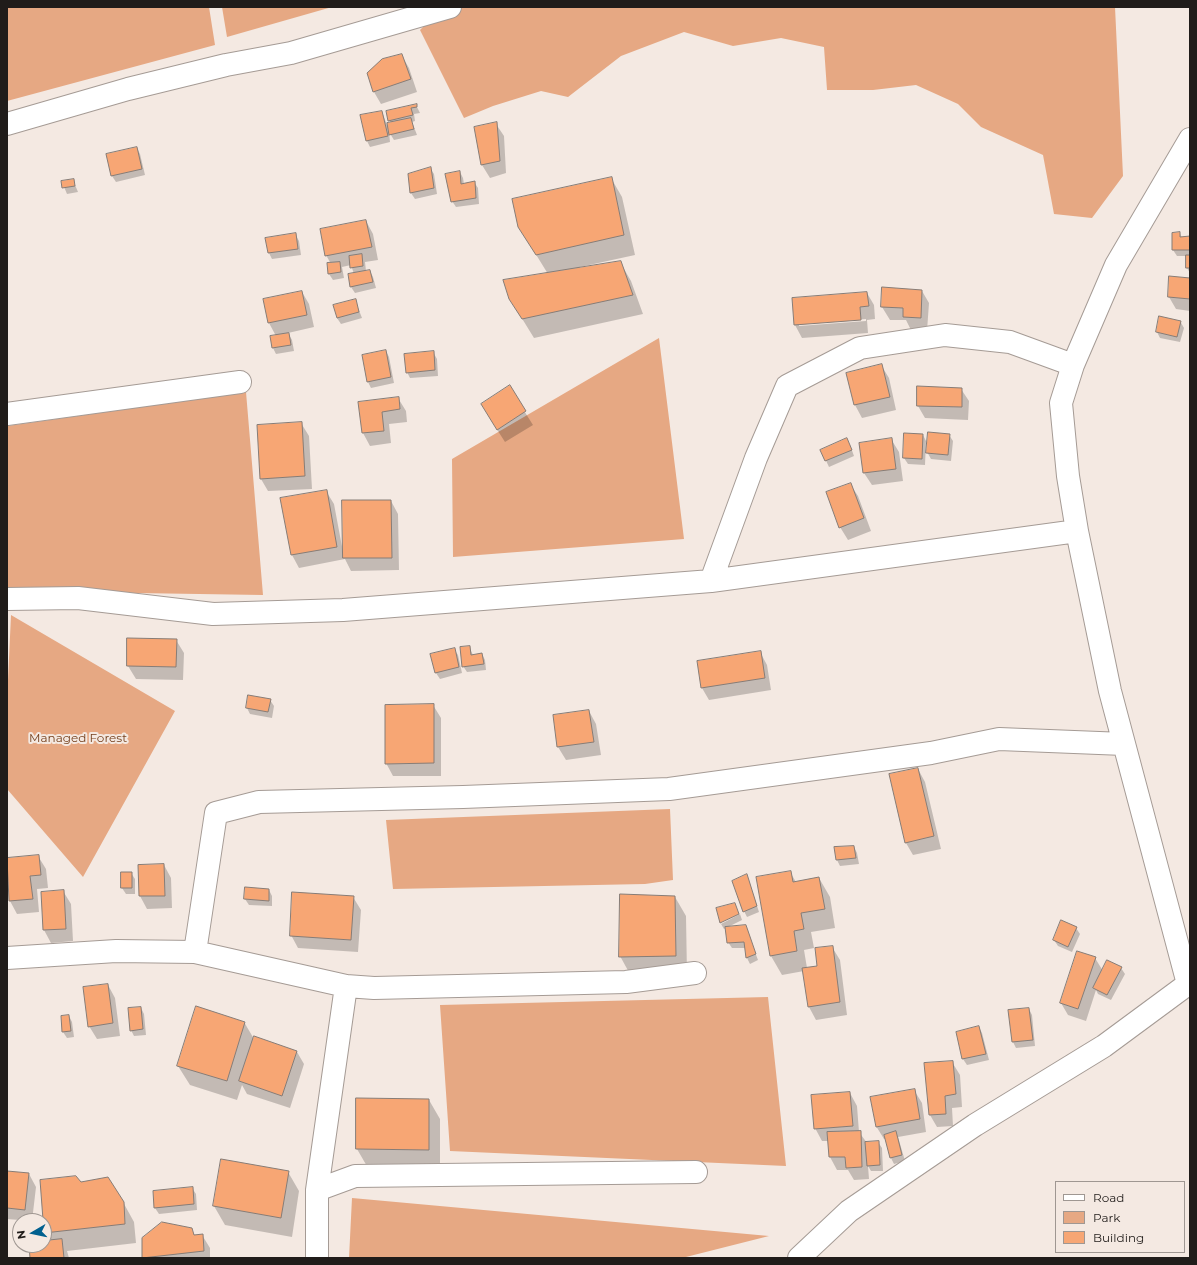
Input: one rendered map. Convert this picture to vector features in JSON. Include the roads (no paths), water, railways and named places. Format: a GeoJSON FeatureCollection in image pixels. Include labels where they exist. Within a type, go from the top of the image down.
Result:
{"type":"FeatureCollection","features":[{"type":"Feature","properties":{"kind":"street"},"geometry":{"type":"LineString","coordinates":[[7,124],[128,89],[226,65],[291,53],[450,7]]}},
{"type":"Feature","properties":{"kind":"street"},"geometry":{"type":"LineString","coordinates":[[799,1258],[849,1211],[974,1125],[1104,1046],[1189,984],[1110,691],[1076,531],[1068,476],[1061,402],[1073,365],[1116,265],[1190,139]]}},
{"type":"Feature","properties":{"kind":"street"},"geometry":{"type":"LineString","coordinates":[[711,582],[756,458],[787,386],[860,348],[945,335],[1010,342],[1073,365]]}},
{"type":"Feature","properties":{"kind":"street"},"geometry":{"type":"LineString","coordinates":[[7,414],[240,382]]}},
{"type":"Feature","properties":{"kind":"street"},"geometry":{"type":"LineString","coordinates":[[7,599],[78,598],[214,614],[343,610],[711,582],[1076,531]]}},
{"type":"Feature","properties":{"kind":"street"},"geometry":{"type":"LineString","coordinates":[[195,952],[216,813],[259,802],[463,797],[669,789],[931,753],[1000,739],[1124,744]]}},
{"type":"Feature","properties":{"kind":"street"},"geometry":{"type":"LineString","coordinates":[[7,958],[116,951],[195,952],[346,986],[374,988],[626,982],[695,973]]}},
{"type":"Feature","properties":{"kind":"street"},"geometry":{"type":"LineString","coordinates":[[317,1258],[317,1190],[346,986]]}},
{"type":"Feature","properties":{"kind":"street"},"geometry":{"type":"LineString","coordinates":[[317,1190],[355,1176],[696,1172]]}},
{"type":"Feature","properties":{"kind":"park label","name":"Managed Forest"},"geometry":{"type":"Point","coordinates":[78,738]}}]}
